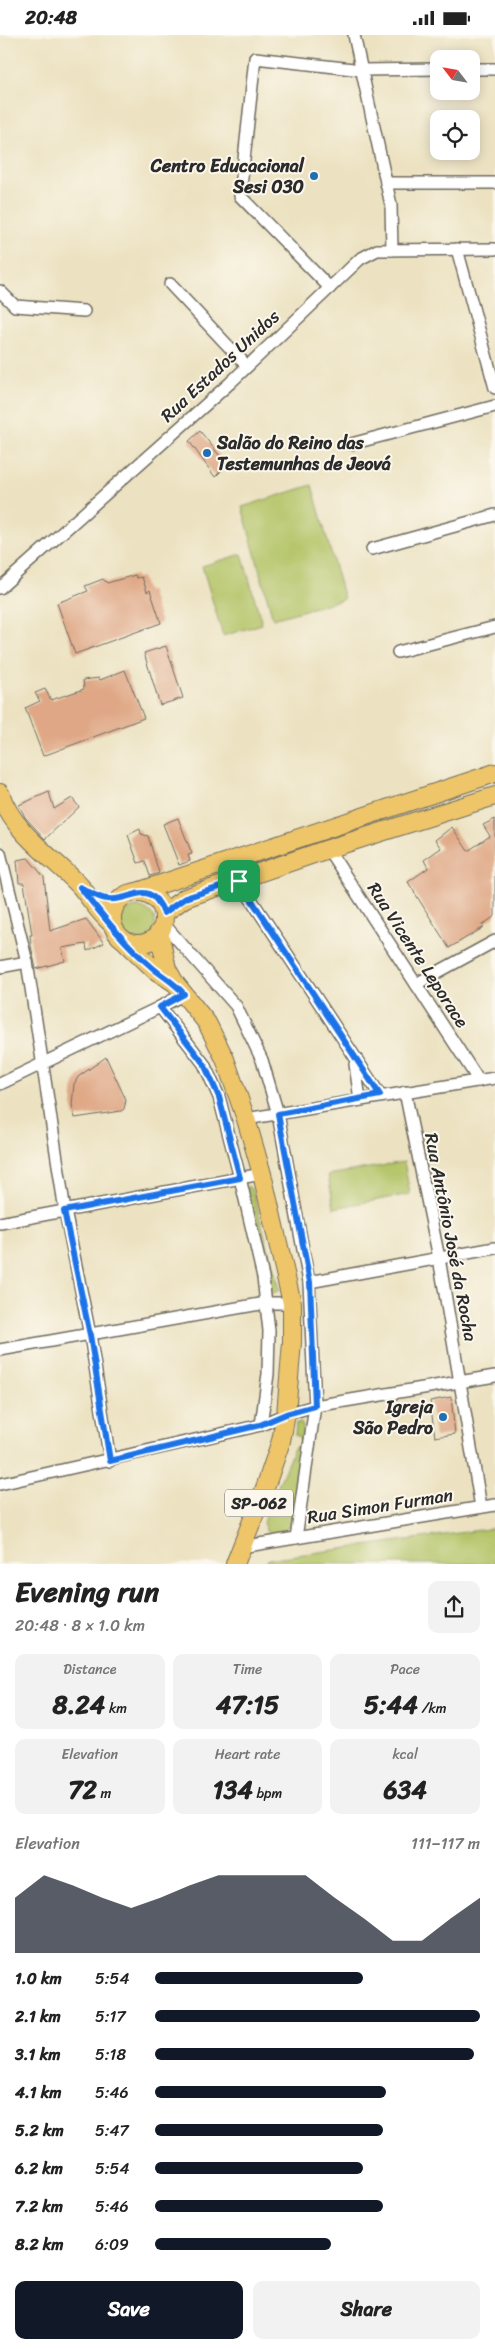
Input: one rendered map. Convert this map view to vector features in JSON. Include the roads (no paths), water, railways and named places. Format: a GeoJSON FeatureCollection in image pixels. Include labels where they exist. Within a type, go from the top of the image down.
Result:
{"type":"FeatureCollection","features":[{"type":"Feature","properties":{"kind":"main road"},"geometry":{"type":"LineString","coordinates":[[112,924],[114,907],[120,899],[137,892],[495,773]]}},
{"type":"Feature","properties":{"kind":"main road","name":"SP-062"},"geometry":{"type":"LineString","coordinates":[[0,793],[15,821],[80,887],[102,916],[112,924],[116,934],[155,970],[179,988]]}},
{"type":"Feature","properties":{"kind":"main road"},"geometry":{"type":"LineString","coordinates":[[127,943],[140,945],[153,940],[162,923],[185,898],[328,849],[495,796]]}},
{"type":"Feature","properties":{"kind":"main road","name":"SP-062"},"geometry":{"type":"LineString","coordinates":[[80,887],[107,899],[120,899]]}},
{"type":"Feature","properties":{"kind":"main road","name":"SP-062"},"geometry":{"type":"LineString","coordinates":[[137,892],[149,894],[159,903],[162,923],[162,953],[179,988],[207,1023],[225,1059],[246,1119],[262,1174],[292,1303],[292,1342],[286,1414],[281,1441],[235,1564]]}},
{"type":"Feature","properties":{"kind":"street"},"geometry":{"type":"LineString","coordinates":[[354,35],[391,205],[392,250]]}},
{"type":"Feature","properties":{"kind":"street"},"geometry":{"type":"LineString","coordinates":[[330,288],[240,197],[255,58],[362,70],[430,69]]}},
{"type":"Feature","properties":{"kind":"street"},"geometry":{"type":"LineString","coordinates":[[480,69],[495,69]]}},
{"type":"Feature","properties":{"kind":"street"},"geometry":{"type":"LineString","coordinates":[[386,183],[495,183]]}},
{"type":"Feature","properties":{"kind":"street"},"geometry":{"type":"LineString","coordinates":[[457,249],[495,388]]}},
{"type":"Feature","properties":{"kind":"street","name":"Rua Estados Unidos"},"geometry":{"type":"LineString","coordinates":[[0,588],[247,366],[360,259],[378,250],[495,249]]}},
{"type":"Feature","properties":{"kind":"street"},"geometry":{"type":"LineString","coordinates":[[170,284],[247,366]]}},
{"type":"Feature","properties":{"kind":"street"},"geometry":{"type":"LineString","coordinates":[[0,291],[15,306],[84,311]]}},
{"type":"Feature","properties":{"kind":"street"},"geometry":{"type":"LineString","coordinates":[[351,444],[495,406]]}},
{"type":"Feature","properties":{"kind":"street"},"geometry":{"type":"LineString","coordinates":[[372,549],[495,515]]}},
{"type":"Feature","properties":{"kind":"street"},"geometry":{"type":"LineString","coordinates":[[398,652],[495,627]]}},
{"type":"Feature","properties":{"kind":"street","name":"Rua Vicente Leporace"},"geometry":{"type":"LineString","coordinates":[[328,849],[479,1081]]}},
{"type":"Feature","properties":{"kind":"street"},"geometry":{"type":"LineString","coordinates":[[0,853],[27,962],[64,1211],[90,1335],[110,1461]]}},
{"type":"Feature","properties":{"kind":"street"},"geometry":{"type":"LineString","coordinates":[[239,881],[353,1057],[380,1095]]}},
{"type":"Feature","properties":{"kind":"street"},"geometry":{"type":"LineString","coordinates":[[162,923],[236,1006],[262,1060],[278,1114],[310,1282],[315,1406],[296,1538]]}},
{"type":"Feature","properties":{"kind":"street"},"geometry":{"type":"LineString","coordinates":[[416,984],[495,941]]}},
{"type":"Feature","properties":{"kind":"street"},"geometry":{"type":"LineString","coordinates":[[0,967],[27,962]]}},
{"type":"Feature","properties":{"kind":"street"},"geometry":{"type":"LineString","coordinates":[[0,1084],[160,1007],[179,988]]}},
{"type":"Feature","properties":{"kind":"street"},"geometry":{"type":"LineString","coordinates":[[160,1007],[204,1064],[219,1097],[240,1178],[263,1277],[269,1331],[268,1374],[260,1425]]}},
{"type":"Feature","properties":{"kind":"street"},"geometry":{"type":"LineString","coordinates":[[353,1057],[359,1078],[360,1100]]}},
{"type":"Feature","properties":{"kind":"street"},"geometry":{"type":"LineString","coordinates":[[246,1119],[380,1095],[495,1078]]}},
{"type":"Feature","properties":{"kind":"street","name":"Rua Antônio José da Rocha"},"geometry":{"type":"LineString","coordinates":[[405,1091],[439,1258],[481,1507]]}},
{"type":"Feature","properties":{"kind":"street"},"geometry":{"type":"LineString","coordinates":[[0,1223],[262,1174]]}},
{"type":"Feature","properties":{"kind":"street"},"geometry":{"type":"LineString","coordinates":[[310,1282],[495,1248]]}},
{"type":"Feature","properties":{"kind":"street"},"geometry":{"type":"LineString","coordinates":[[0,1350],[266,1303],[292,1303]]}},
{"type":"Feature","properties":{"kind":"street"},"geometry":{"type":"LineString","coordinates":[[0,1483],[110,1461],[260,1425],[286,1414],[315,1406],[495,1376]]}},
{"type":"Feature","properties":{"kind":"street","name":"Rua Simon Furman"},"geometry":{"type":"LineString","coordinates":[[241,1547],[495,1505]]}},
{"type":"Feature","properties":{"kind":"place","name":"Centro Educacional Sesi 030"},"geometry":{"type":"Point","coordinates":[314,176]}},
{"type":"Feature","properties":{"kind":"place","name":"Salão do Reino das Testemunhas de Jeová"},"geometry":{"type":"Point","coordinates":[207,453]}},
{"type":"Feature","properties":{"kind":"place","name":"Igreja São Pedro"},"geometry":{"type":"Point","coordinates":[443,1417]}}]}
